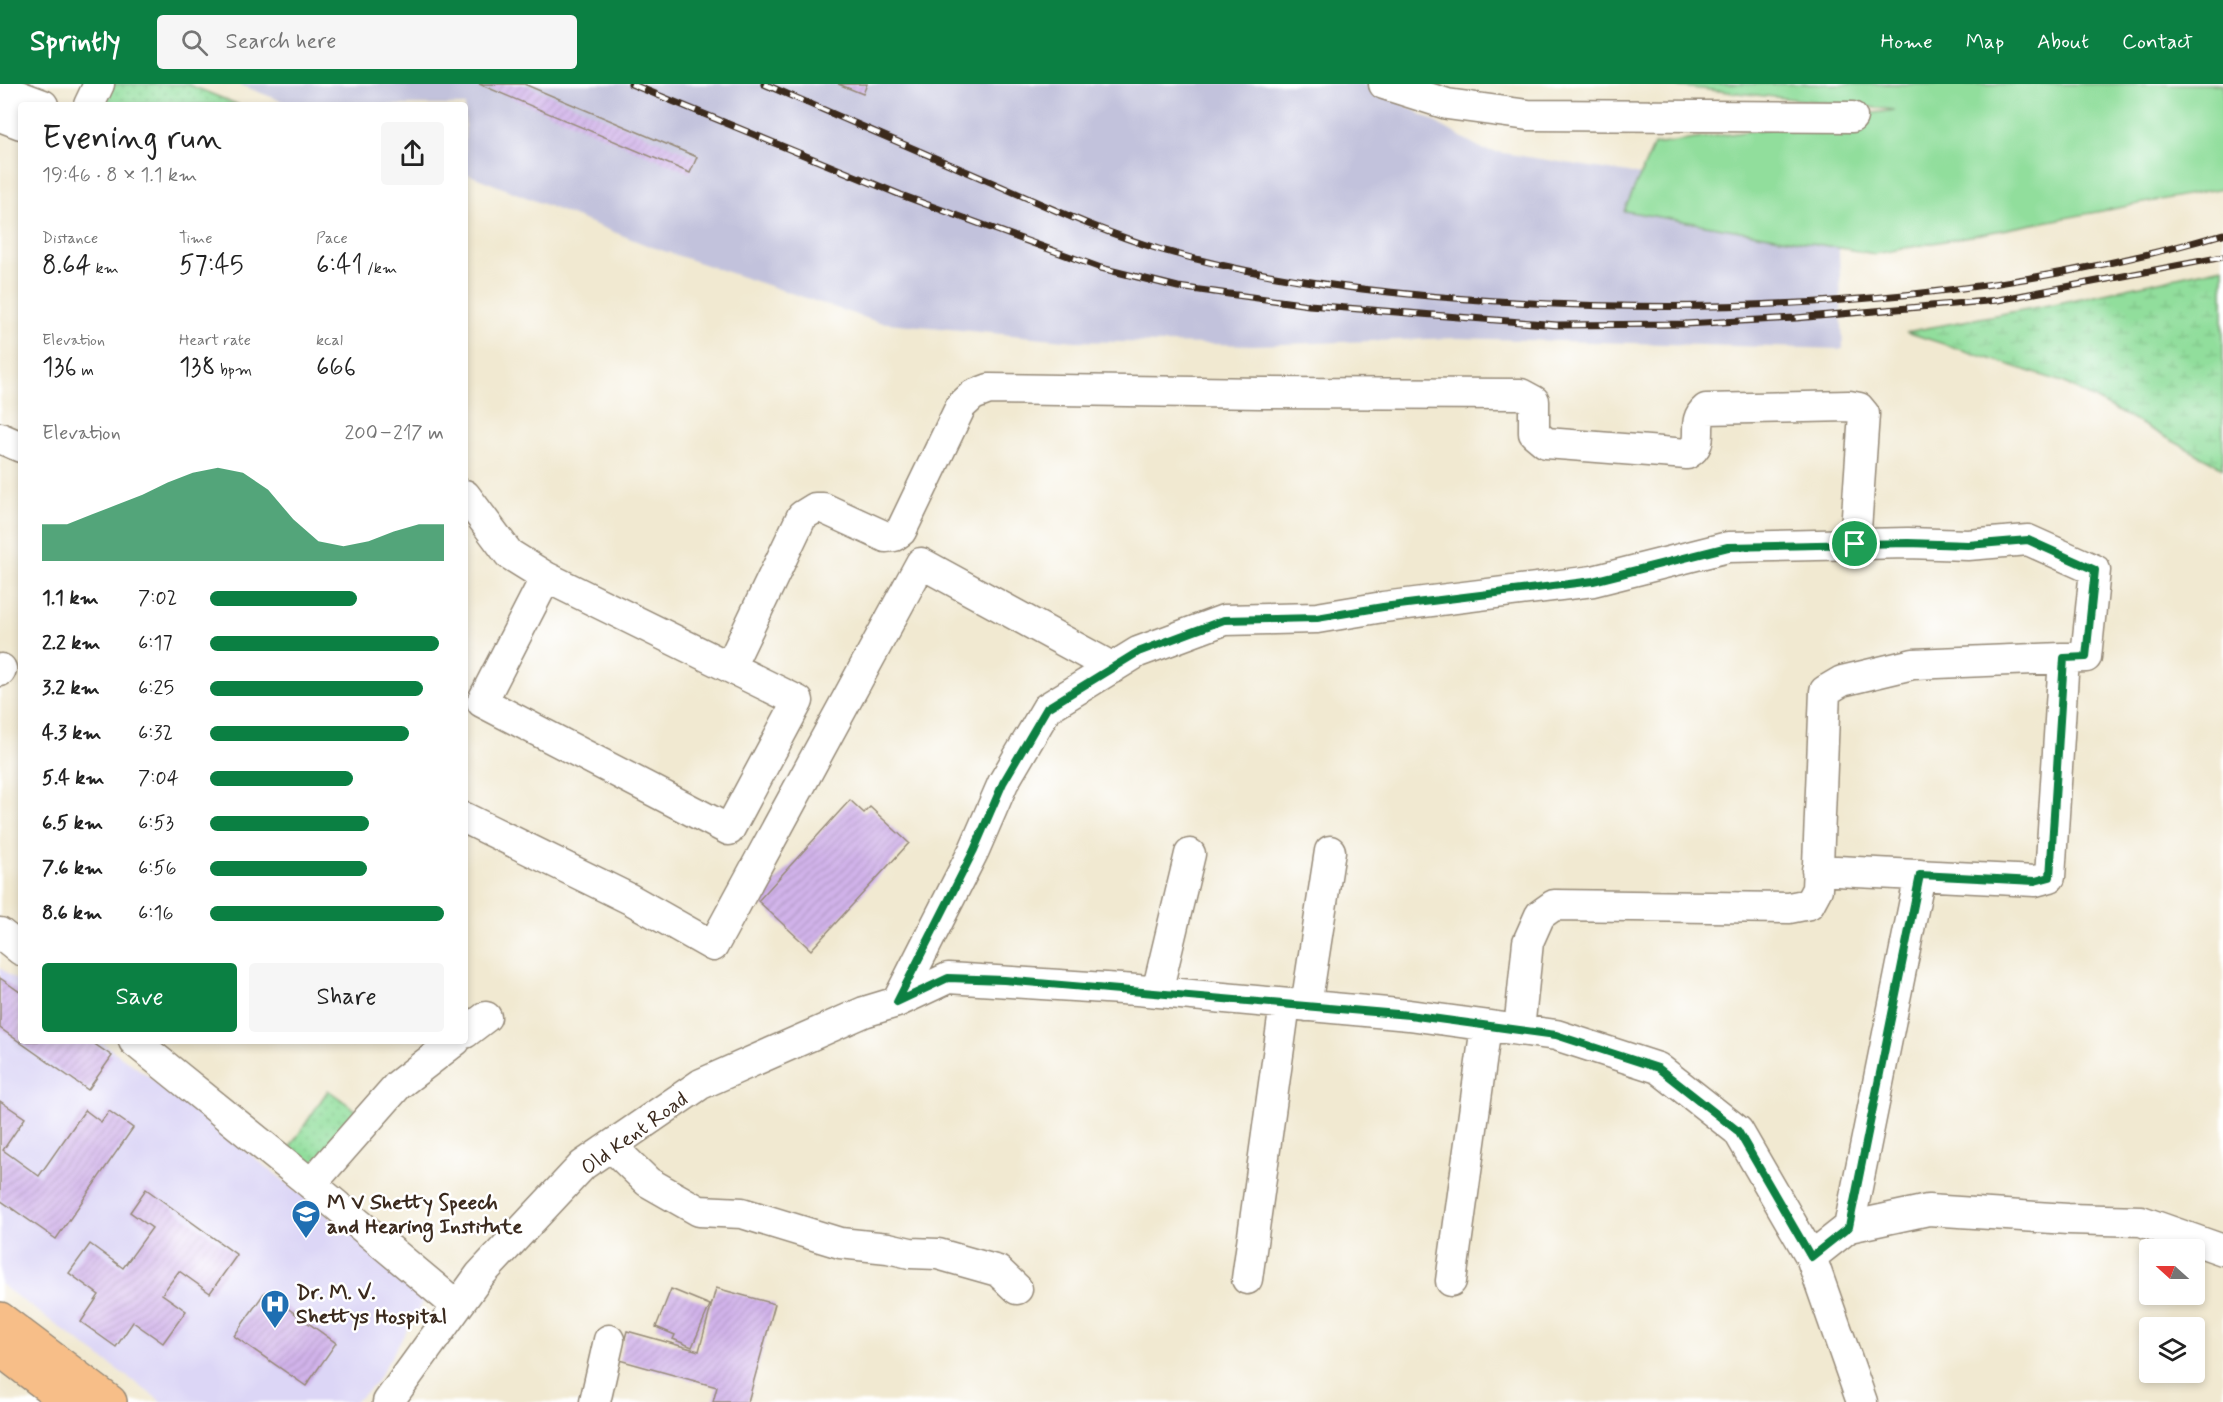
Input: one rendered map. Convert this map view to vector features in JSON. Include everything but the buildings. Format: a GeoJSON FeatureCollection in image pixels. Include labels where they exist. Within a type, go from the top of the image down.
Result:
{"type":"FeatureCollection","features":[{"type":"Feature","properties":{"kind":"main road"},"geometry":{"type":"LineString","coordinates":[[0,1319],[110,1402]]}},
{"type":"Feature","properties":{"kind":"main road"},"geometry":{"type":"LineString","coordinates":[[0,1349],[69,1402]]}},
{"type":"Feature","properties":{"kind":"street"},"geometry":{"type":"LineString","coordinates":[[90,102],[99,84]]}},
{"type":"Feature","properties":{"kind":"street"},"geometry":{"type":"LineString","coordinates":[[1384,84],[1447,104],[1528,116],[1852,117]]}},
{"type":"Feature","properties":{"kind":"street"},"geometry":{"type":"LineString","coordinates":[[0,89],[35,102]]}},
{"type":"Feature","properties":{"kind":"street"},"geometry":{"type":"LineString","coordinates":[[0,116],[18,123]]}},
{"type":"Feature","properties":{"kind":"street"},"geometry":{"type":"LineString","coordinates":[[730,667],[802,516],[815,508],[823,508],[886,537],[894,536],[901,531],[961,406],[972,395],[988,389],[1521,394],[1534,401],[1534,433],[1546,443],[1687,454],[1694,450],[1698,443],[1699,418],[1706,410],[1849,406],[1859,408],[1864,414],[1855,544]]}},
{"type":"Feature","properties":{"kind":"street"},"geometry":{"type":"LineString","coordinates":[[0,438],[18,446]]}},
{"type":"Feature","properties":{"kind":"street"},"geometry":{"type":"LineString","coordinates":[[468,499],[509,554],[546,577],[798,702],[729,830],[482,702],[546,577]]}},
{"type":"Feature","properties":{"kind":"street"},"geometry":{"type":"LineString","coordinates":[[897,1002],[974,850],[1003,783],[1047,708],[1138,652],[1224,620],[1317,618],[1383,607],[1593,581],[1728,547],[1855,544],[1968,545],[2028,540],[2095,570],[2086,657],[1913,664],[1842,681],[1825,691],[1817,889],[1809,904],[1789,908],[1554,904],[1540,915],[1528,942],[1519,1030]]}},
{"type":"Feature","properties":{"kind":"street"},"geometry":{"type":"LineString","coordinates":[[468,819],[630,899],[713,946],[921,563],[1113,668]]}},
{"type":"Feature","properties":{"kind":"street"},"geometry":{"type":"LineString","coordinates":[[1818,870],[2035,881],[2050,877],[2064,658]]}},
{"type":"Feature","properties":{"kind":"street"},"geometry":{"type":"LineString","coordinates":[[1247,1279],[1295,1005],[1330,851]]}},
{"type":"Feature","properties":{"kind":"street"},"geometry":{"type":"LineString","coordinates":[[1156,992],[1190,855]]}},
{"type":"Feature","properties":{"kind":"street"},"geometry":{"type":"LineString","coordinates":[[1849,1227],[1920,875]]}},
{"type":"Feature","properties":{"kind":"street"},"geometry":{"type":"LineString","coordinates":[[0,933],[18,948]]}},
{"type":"Feature","properties":{"kind":"street","name":"Old Kent Road"},"geometry":{"type":"LineString","coordinates":[[388,1402],[480,1275],[583,1165],[701,1084],[864,1012],[897,1002],[948,978],[1156,992],[1409,1015],[1556,1035],[1658,1068],[1738,1131],[1811,1257],[1862,1402]]}},
{"type":"Feature","properties":{"kind":"street"},"geometry":{"type":"LineString","coordinates":[[1450,1281],[1486,1026]]}},
{"type":"Feature","properties":{"kind":"street"},"geometry":{"type":"LineString","coordinates":[[138,1044],[457,1306]]}},
{"type":"Feature","properties":{"kind":"street"},"geometry":{"type":"LineString","coordinates":[[311,1184],[398,1085],[451,1044]]}},
{"type":"Feature","properties":{"kind":"street"},"geometry":{"type":"LineString","coordinates":[[611,1146],[648,1182],[699,1211],[742,1213],[840,1243],[888,1248],[910,1253],[938,1254],[998,1271],[1017,1289]]}},
{"type":"Feature","properties":{"kind":"street"},"geometry":{"type":"LineString","coordinates":[[1811,1257],[1849,1227],[1928,1210],[2141,1221],[2223,1250]]}},
{"type":"Feature","properties":{"kind":"street"},"geometry":{"type":"LineString","coordinates":[[595,1402],[609,1340]]}},
{"type":"Feature","properties":{"kind":"shaded area"},"geometry":{"type":"Polygon","coordinates":[[[238,84],[1368,84],[1484,150],[1837,206],[1843,349],[1457,338],[1254,345],[1075,341],[878,322],[649,246],[468,174],[468,102],[284,102],[238,84]]]}},
{"type":"Feature","properties":{"kind":"shaded area"},"geometry":{"type":"Polygon","coordinates":[[[0,968],[18,982],[18,1044],[104,1044],[181,1100],[428,1294],[375,1384],[355,1402],[162,1402],[0,1284],[0,968]]]}},
{"type":"Feature","properties":{"kind":"green space"},"geometry":{"type":"Polygon","coordinates":[[[106,84],[187,84],[232,102],[99,102],[106,84]]]}},
{"type":"Feature","properties":{"kind":"green space"},"geometry":{"type":"Polygon","coordinates":[[[1655,84],[2223,84],[2223,188],[1875,254],[1624,211],[1654,145],[1895,110],[1655,84]]]}},
{"type":"Feature","properties":{"kind":"green space"},"geometry":{"type":"Polygon","coordinates":[[[2223,267],[2223,468],[2063,382],[1906,332],[2054,304],[2223,267]]]}},
{"type":"Feature","properties":{"kind":"green space"},"geometry":{"type":"Polygon","coordinates":[[[328,1090],[361,1114],[317,1172],[288,1150],[328,1090]]]}},
{"type":"Feature","properties":{"kind":"railway"},"geometry":{"type":"LineString","coordinates":[[631,84],[901,195],[1101,268],[1178,287],[1309,305],[1557,325],[1685,324],[1796,318],[1998,300],[2223,257]]}},
{"type":"Feature","properties":{"kind":"railway"},"geometry":{"type":"LineString","coordinates":[[764,84],[1073,218],[1139,243],[1244,270],[1370,290],[1497,301],[1587,305],[1679,306],[1863,299],[1955,289],[2046,275],[2136,257],[2223,234]]}},
{"type":"Feature","properties":{"kind":"place","name":"M V Shetty Speech and Hearing Institute"},"geometry":{"type":"Point","coordinates":[306,1240]}},
{"type":"Feature","properties":{"kind":"place","name":"Dr. M. V. Shettys Hospital"},"geometry":{"type":"Point","coordinates":[275,1330]}},
{"type":"Feature","properties":{"kind":"route"},"geometry":{"type":"LineString","coordinates":[[2028,540],[2095,570],[2086,657],[2064,658],[2050,877],[2035,881],[1920,875],[1849,1227],[1811,1257],[1738,1131],[1658,1068],[1556,1035],[1409,1015],[1004,980],[948,978],[897,1002],[974,850],[1003,783],[1047,708],[1138,652],[1224,620],[1317,618],[1383,607],[1593,581],[1728,547],[1855,544],[1968,545],[2028,540]]}}]}
